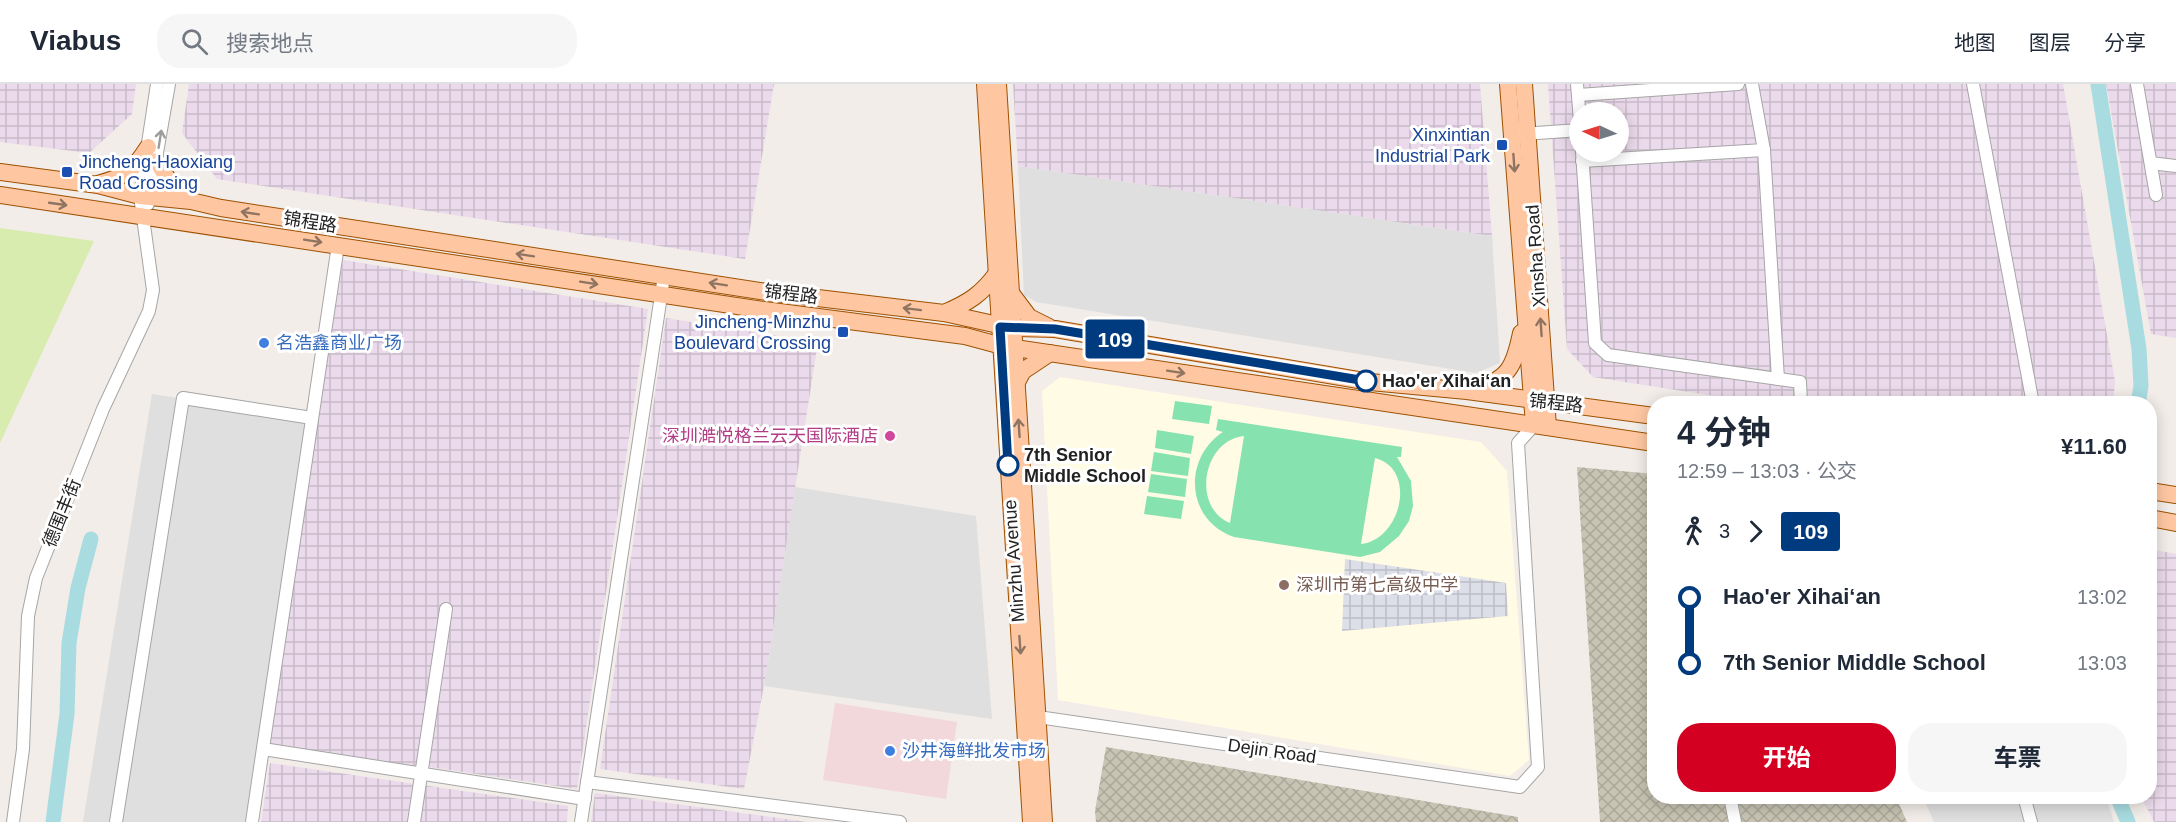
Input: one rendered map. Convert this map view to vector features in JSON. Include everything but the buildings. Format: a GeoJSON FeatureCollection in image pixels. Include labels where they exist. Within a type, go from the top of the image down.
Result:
{"type":"FeatureCollection","features":[{"type":"Feature","properties":{"kind":"main road","name":"Minzhu Avenue"},"geometry":{"type":"LineString","coordinates":[[985,84],[997,273],[1008,347],[1030,716],[1031,822]]}},
{"type":"Feature","properties":{"kind":"main road","name":"Minzhu Avenue"},"geometry":{"type":"LineString","coordinates":[[998,84],[1010,292],[1006,327]]}},
{"type":"Feature","properties":{"kind":"main road","name":"Xinsha Road"},"geometry":{"type":"LineString","coordinates":[[1508,84],[1519,134],[1544,357],[1539,402]]}},
{"type":"Feature","properties":{"kind":"main road","name":"Xinsha Road"},"geometry":{"type":"LineString","coordinates":[[1524,84],[1519,134],[1525,315],[1541,426]]}},
{"type":"Feature","properties":{"kind":"main road"},"geometry":{"type":"LineString","coordinates":[[98,184],[120,178],[152,154],[172,186],[191,201]]}},
{"type":"Feature","properties":{"kind":"main road","name":"锦程路"},"geometry":{"type":"LineString","coordinates":[[0,172],[98,184],[145,197],[191,201],[221,208],[767,292],[944,313],[1006,327],[1055,329],[1370,382],[1467,391],[1647,415]]}},
{"type":"Feature","properties":{"kind":"main road","name":"锦程路"},"geometry":{"type":"LineString","coordinates":[[0,195],[662,295],[965,336],[1008,347],[1647,442]]}},
{"type":"Feature","properties":{"kind":"main road"},"geometry":{"type":"LineString","coordinates":[[944,313],[969,302],[983,291],[997,273]]}},
{"type":"Feature","properties":{"kind":"main road"},"geometry":{"type":"LineString","coordinates":[[1010,292],[1029,317],[1055,329]]}},
{"type":"Feature","properties":{"kind":"main road"},"geometry":{"type":"LineString","coordinates":[[1467,391],[1491,385],[1503,378],[1516,359],[1525,315]]}},
{"type":"Feature","properties":{"kind":"main road"},"geometry":{"type":"LineString","coordinates":[[965,336],[988,353],[1009,380],[1050,353]]}},
{"type":"Feature","properties":{"kind":"main road"},"geometry":{"type":"LineString","coordinates":[[1544,357],[1553,384],[1564,397],[1581,406]]}},
{"type":"Feature","properties":{"kind":"main road"},"geometry":{"type":"LineString","coordinates":[[2157,492],[2176,495]]}},
{"type":"Feature","properties":{"kind":"main road"},"geometry":{"type":"LineString","coordinates":[[2157,519],[2176,523]]}},
{"type":"Feature","properties":{"kind":"main road","name":"Minzhu Avenue"},"geometry":{"type":"LineString","coordinates":[[1030,716],[1044,822]]}},
{"type":"Feature","properties":{"kind":"street"},"geometry":{"type":"LineString","coordinates":[[152,154],[157,84]]}},
{"type":"Feature","properties":{"kind":"street"},"geometry":{"type":"LineString","coordinates":[[144,216],[152,154],[169,84]]}},
{"type":"Feature","properties":{"kind":"street"},"geometry":{"type":"LineString","coordinates":[[1577,89],[1738,84]]}},
{"type":"Feature","properties":{"kind":"street"},"geometry":{"type":"LineString","coordinates":[[1752,84],[1764,150],[1778,379]]}},
{"type":"Feature","properties":{"kind":"street"},"geometry":{"type":"LineString","coordinates":[[1973,84],[2032,396]]}},
{"type":"Feature","properties":{"kind":"street"},"geometry":{"type":"LineString","coordinates":[[2137,84],[2157,195]]}},
{"type":"Feature","properties":{"kind":"street"},"geometry":{"type":"LineString","coordinates":[[1519,134],[1569,131]]}},
{"type":"Feature","properties":{"kind":"street"},"geometry":{"type":"LineString","coordinates":[[1629,154],[1764,150]]}},
{"type":"Feature","properties":{"kind":"street"},"geometry":{"type":"LineString","coordinates":[[1582,162],[1595,343],[1608,355],[1800,382],[1801,396]]}},
{"type":"Feature","properties":{"kind":"street"},"geometry":{"type":"LineString","coordinates":[[2151,163],[2176,166]]}},
{"type":"Feature","properties":{"kind":"street","name":"德围丰街"},"geometry":{"type":"LineString","coordinates":[[13,822],[22,749],[28,616],[36,578],[103,409],[149,311],[153,290],[144,216]]}},
{"type":"Feature","properties":{"kind":"street"},"geometry":{"type":"LineString","coordinates":[[252,822],[338,245]]}},
{"type":"Feature","properties":{"kind":"street"},"geometry":{"type":"LineString","coordinates":[[581,822],[664,276]]}},
{"type":"Feature","properties":{"kind":"street"},"geometry":{"type":"LineString","coordinates":[[116,822],[183,398],[312,418]]}},
{"type":"Feature","properties":{"kind":"street","name":"Dejin Road"},"geometry":{"type":"LineString","coordinates":[[1030,716],[1520,787],[1538,767],[1518,443],[1541,426]]}},
{"type":"Feature","properties":{"kind":"street"},"geometry":{"type":"LineString","coordinates":[[414,822],[446,609]]}},
{"type":"Feature","properties":{"kind":"street"},"geometry":{"type":"LineString","coordinates":[[262,749],[585,799]]}},
{"type":"Feature","properties":{"kind":"street"},"geometry":{"type":"LineString","coordinates":[[587,782],[857,819],[900,822]]}},
{"type":"Feature","properties":{"kind":"street"},"geometry":{"type":"LineString","coordinates":[[1731,804],[1734,822]]}},
{"type":"Feature","properties":{"kind":"street"},"geometry":{"type":"LineString","coordinates":[[2027,804],[2031,822]]}},
{"type":"Feature","properties":{"kind":"shaded area"},"geometry":{"type":"Polygon","coordinates":[[[0,84],[136,84],[132,114],[89,153],[0,142],[0,84]]]}},
{"type":"Feature","properties":{"kind":"shaded area"},"geometry":{"type":"Polygon","coordinates":[[[189,84],[774,84],[745,259],[217,179],[182,133],[189,84]]]}},
{"type":"Feature","properties":{"kind":"shaded area"},"geometry":{"type":"Polygon","coordinates":[[[1013,84],[1480,84],[1492,236],[1018,166],[1013,84]]]}},
{"type":"Feature","properties":{"kind":"shaded area"},"geometry":{"type":"Polygon","coordinates":[[[1548,84],[2063,84],[2115,381],[2114,396],[1714,396],[1593,377],[1567,349],[1548,84]]]}},
{"type":"Feature","properties":{"kind":"shaded area"},"geometry":{"type":"Polygon","coordinates":[[[2106,84],[2176,84],[2176,338],[2151,334],[2106,84]]]}},
{"type":"Feature","properties":{"kind":"shaded area"},"geometry":{"type":"Polygon","coordinates":[[[1018,166],[1492,236],[1500,363],[1476,373],[1036,302],[1024,295],[1018,166]]]}},
{"type":"Feature","properties":{"kind":"shaded area"},"geometry":{"type":"Polygon","coordinates":[[[343,260],[648,309],[577,789],[429,767],[451,614],[419,770],[266,747],[343,260]]]}},
{"type":"Feature","properties":{"kind":"shaded area"},"geometry":{"type":"Polygon","coordinates":[[[666,318],[818,342],[764,686],[744,789],[600,769],[666,318]]]}},
{"type":"Feature","properties":{"kind":"shaded area","name":"深圳市第七高级中学"},"geometry":{"type":"Polygon","coordinates":[[[1060,377],[1481,442],[1507,471],[1529,760],[1510,776],[1058,700],[1042,391],[1060,377]]]}},
{"type":"Feature","properties":{"kind":"shaded area"},"geometry":{"type":"Polygon","coordinates":[[[152,394],[312,418],[252,822],[83,822],[152,394]]]}},
{"type":"Feature","properties":{"kind":"shaded area"},"geometry":{"type":"Polygon","coordinates":[[[1577,467],[1647,473],[1647,804],[1899,804],[1907,822],[1600,822],[1577,467]]]}},
{"type":"Feature","properties":{"kind":"shaded area"},"geometry":{"type":"Polygon","coordinates":[[[795,487],[976,516],[992,719],[764,686],[795,487]]]}},
{"type":"Feature","properties":{"kind":"shaded area"},"geometry":{"type":"Polygon","coordinates":[[[2157,550],[2176,554],[2176,822],[2154,822],[2145,804],[2157,804],[2157,550]]]}},
{"type":"Feature","properties":{"kind":"shaded area"},"geometry":{"type":"Polygon","coordinates":[[[1345,559],[1506,583],[1508,616],[1342,631],[1345,559]]]}},
{"type":"Feature","properties":{"kind":"shaded area","name":"沙井海鲜批发市场"},"geometry":{"type":"Polygon","coordinates":[[[835,703],[957,722],[946,799],[823,780],[835,703]]]}},
{"type":"Feature","properties":{"kind":"shaded area"},"geometry":{"type":"Polygon","coordinates":[[[1106,747],[1518,817],[1518,822],[1096,822],[1095,811],[1106,747]]]}},
{"type":"Feature","properties":{"kind":"shaded area"},"geometry":{"type":"Polygon","coordinates":[[[270,763],[568,806],[567,822],[261,822],[270,763]]]}},
{"type":"Feature","properties":{"kind":"shaded area"},"geometry":{"type":"Polygon","coordinates":[[[595,793],[807,822],[591,822],[595,793]]]}},
{"type":"Feature","properties":{"kind":"shaded area"},"geometry":{"type":"Polygon","coordinates":[[[1926,804],[2108,804],[2114,822],[1934,822],[1926,804]]]}},
{"type":"Feature","properties":{"kind":"green space"},"geometry":{"type":"Polygon","coordinates":[[[0,228],[94,241],[0,443],[0,228]]]}},
{"type":"Feature","properties":{"kind":"green space"},"geometry":{"type":"Polygon","coordinates":[[[1175,401],[1212,406],[1209,424],[1172,419],[1175,401]]]}},
{"type":"Feature","properties":{"kind":"green space"},"geometry":{"type":"Polygon","coordinates":[[[1218,419],[1402,447],[1401,457],[1397,457],[1411,481],[1413,506],[1409,521],[1399,536],[1380,552],[1360,557],[1234,537],[1218,529],[1206,517],[1198,503],[1195,488],[1196,472],[1201,457],[1210,443],[1223,432],[1216,430],[1218,419]],[[1244,436],[1230,440],[1219,449],[1211,461],[1207,475],[1206,489],[1210,503],[1218,515],[1230,523],[1244,436]],[[1375,458],[1361,544],[1375,540],[1386,530],[1399,504],[1400,489],[1397,476],[1388,465],[1375,458]]]}},
{"type":"Feature","properties":{"kind":"green space"},"geometry":{"type":"Polygon","coordinates":[[[1157,430],[1194,436],[1191,454],[1155,448],[1157,430]]]}},
{"type":"Feature","properties":{"kind":"green space"},"geometry":{"type":"Polygon","coordinates":[[[1154,452],[1190,458],[1188,476],[1151,471],[1154,452]]]}},
{"type":"Feature","properties":{"kind":"green space"},"geometry":{"type":"Polygon","coordinates":[[[1151,474],[1187,479],[1185,497],[1148,492],[1151,474]]]}},
{"type":"Feature","properties":{"kind":"green space"},"geometry":{"type":"Polygon","coordinates":[[[1147,496],[1184,501],[1181,519],[1144,514],[1147,496]]]}},
{"type":"Feature","properties":{"kind":"waterway"},"geometry":{"type":"LineString","coordinates":[[2098,84],[2139,349],[2139,396]]}},
{"type":"Feature","properties":{"kind":"waterway"},"geometry":{"type":"LineString","coordinates":[[53,822],[67,714],[69,643],[78,588],[91,539]]}},
{"type":"Feature","properties":{"kind":"waterway"},"geometry":{"type":"LineString","coordinates":[[2120,804],[2128,822]]}},
{"type":"Feature","properties":{"kind":"bus line","name":"109"},"geometry":{"type":"LineString","coordinates":[[1008,465],[1000,327],[1055,329],[1366,381]]}},
{"type":"Feature","properties":{"kind":"place","name":"Xinxintian Industrial Park"},"geometry":{"type":"Point","coordinates":[1502,145]}},
{"type":"Feature","properties":{"kind":"place","name":"Jincheng-Haoxiang Road Crossing"},"geometry":{"type":"Point","coordinates":[67,172]}},
{"type":"Feature","properties":{"kind":"place","name":"Jincheng-Minzhu Boulevard Crossing"},"geometry":{"type":"Point","coordinates":[843,332]}},
{"type":"Feature","properties":{"kind":"place","name":"名浩鑫商业广场"},"geometry":{"type":"Point","coordinates":[264,343]}},
{"type":"Feature","properties":{"kind":"place","name":"Hao'er Xihai‘an"},"geometry":{"type":"Point","coordinates":[1366,381]}},
{"type":"Feature","properties":{"kind":"place","name":"深圳澔悦格兰云天国际酒店"},"geometry":{"type":"Point","coordinates":[890,436]}},
{"type":"Feature","properties":{"kind":"place","name":"7th Senior Middle School"},"geometry":{"type":"Point","coordinates":[1008,465]}},
{"type":"Feature","properties":{"kind":"place","name":"深圳市第七高级中学"},"geometry":{"type":"Point","coordinates":[1284,585]}},
{"type":"Feature","properties":{"kind":"place","name":"沙井海鲜批发市场"},"geometry":{"type":"Point","coordinates":[890,751]}}]}
